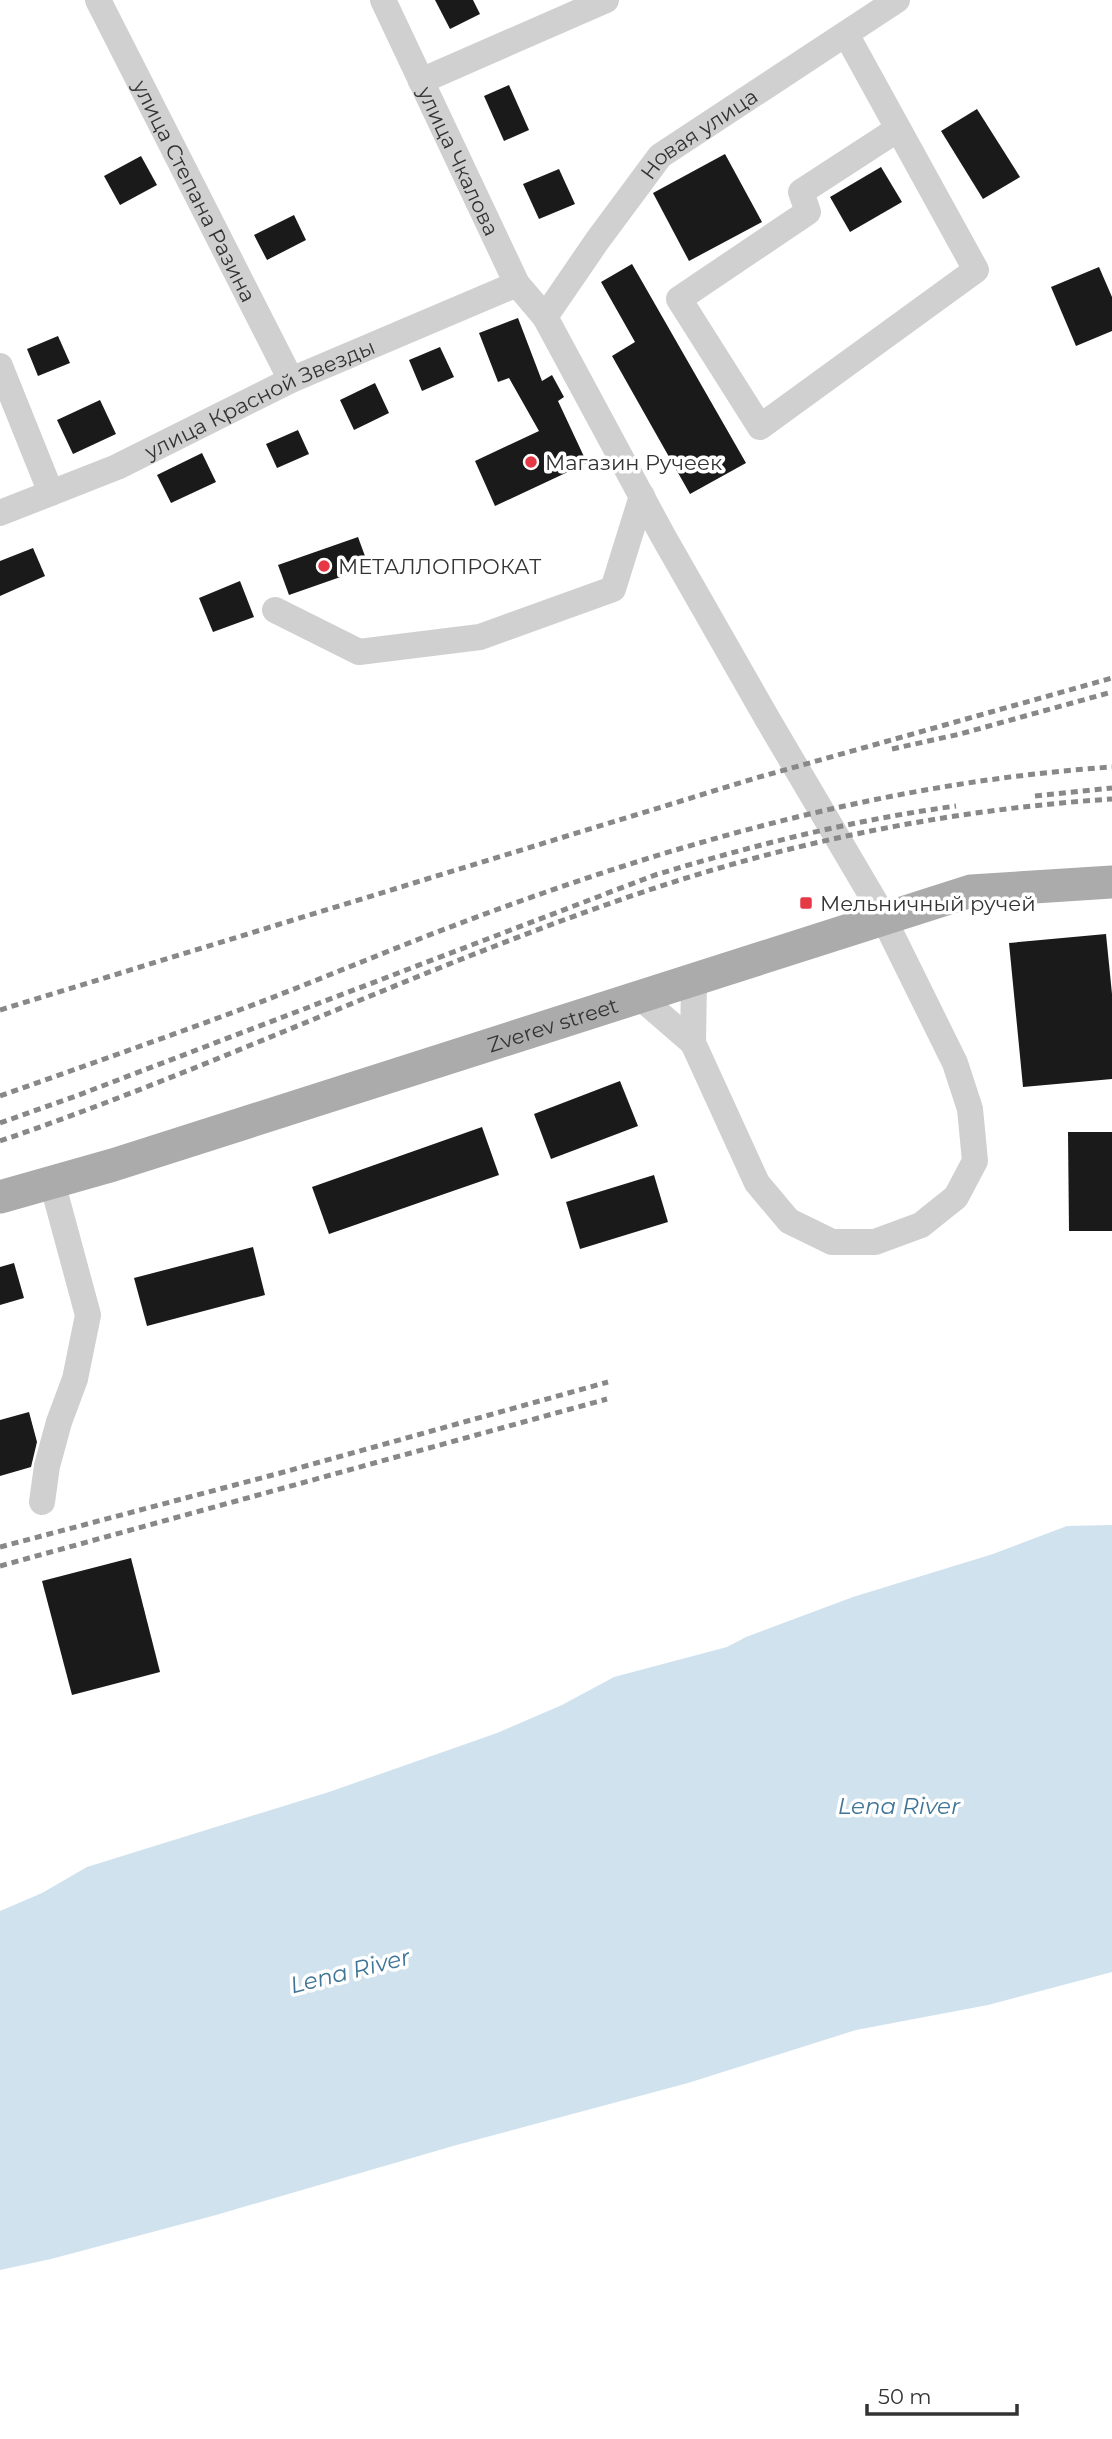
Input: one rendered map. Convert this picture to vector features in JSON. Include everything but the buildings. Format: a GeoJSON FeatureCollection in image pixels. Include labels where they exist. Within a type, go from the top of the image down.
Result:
{"type":"FeatureCollection","features":[{"type":"Feature","properties":{"kind":"main road","name":"Zverev street"},"geometry":{"type":"LineString","coordinates":[[0,1197],[641,998],[971,891],[1112,882]]}},
{"type":"Feature","properties":{"kind":"street","name":"улица Степана Разина"},"geometry":{"type":"LineString","coordinates":[[99,0],[291,380]]}},
{"type":"Feature","properties":{"kind":"street","name":"улица Чкалова"},"geometry":{"type":"LineString","coordinates":[[383,0],[517,284],[545,317],[663,536],[877,905],[955,1063],[970,1110],[975,1161],[956,1197],[921,1225],[875,1242],[832,1242],[789,1221],[757,1183],[693,1043]]}},
{"type":"Feature","properties":{"kind":"street"},"geometry":{"type":"LineString","coordinates":[[421,81],[606,0]]}},
{"type":"Feature","properties":{"kind":"street","name":"Новая улица"},"geometry":{"type":"LineString","coordinates":[[545,317],[660,156],[897,0]]}},
{"type":"Feature","properties":{"kind":"street"},"geometry":{"type":"LineString","coordinates":[[846,34],[898,128],[976,270],[761,427],[680,299],[808,212],[801,192],[898,128]]}},
{"type":"Feature","properties":{"kind":"street","name":"улица Красной Звезды"},"geometry":{"type":"LineString","coordinates":[[0,513],[117,467],[291,380],[517,284]]}},
{"type":"Feature","properties":{"kind":"street"},"geometry":{"type":"LineString","coordinates":[[0,366],[51,493]]}},
{"type":"Feature","properties":{"kind":"street"},"geometry":{"type":"LineString","coordinates":[[275,610],[359,652],[480,637],[613,589],[642,496]]}},
{"type":"Feature","properties":{"kind":"street"},"geometry":{"type":"LineString","coordinates":[[693,1043],[694,981]]}},
{"type":"Feature","properties":{"kind":"street"},"geometry":{"type":"LineString","coordinates":[[641,998],[693,1043]]}},
{"type":"Feature","properties":{"kind":"street"},"geometry":{"type":"LineString","coordinates":[[43,1502],[47,1466],[75,1379],[88,1315],[52,1182]]}},
{"type":"Feature","properties":{"kind":"water","name":"Lena River"},"geometry":{"type":"Polygon","coordinates":[[[1112,1525],[1112,1972],[988,2005],[856,2030],[688,2083],[453,2146],[216,2215],[0,2270],[0,1911],[42,1893],[87,1867],[329,1792],[497,1733],[562,1705],[614,1677],[727,1647],[746,1637],[853,1597],[993,1554],[1067,1526],[1112,1525]]]}},
{"type":"Feature","properties":{"kind":"railway"},"geometry":{"type":"LineString","coordinates":[[0,1010],[756,778],[1112,678]]}},
{"type":"Feature","properties":{"kind":"railway"},"geometry":{"type":"LineString","coordinates":[[892,749],[960,734],[1112,692]]}},
{"type":"Feature","properties":{"kind":"railway"},"geometry":{"type":"LineString","coordinates":[[0,1096],[242,1009],[544,893],[703,842],[783,820],[946,786],[1112,767]]}},
{"type":"Feature","properties":{"kind":"railway"},"geometry":{"type":"LineString","coordinates":[[1035,796],[1112,788]]}},
{"type":"Feature","properties":{"kind":"railway"},"geometry":{"type":"LineString","coordinates":[[0,1141],[165,1080],[492,947],[713,870],[769,854],[882,829],[997,810],[1112,799]]}},
{"type":"Feature","properties":{"kind":"railway"},"geometry":{"type":"LineString","coordinates":[[0,1123],[655,875],[804,834],[879,818],[956,806]]}},
{"type":"Feature","properties":{"kind":"railway"},"geometry":{"type":"LineString","coordinates":[[0,1547],[608,1382]]}},
{"type":"Feature","properties":{"kind":"railway"},"geometry":{"type":"LineString","coordinates":[[0,1566],[607,1399]]}},
{"type":"Feature","properties":{"kind":"place","name":"Магазин Ручеек"},"geometry":{"type":"Point","coordinates":[531,462]}},
{"type":"Feature","properties":{"kind":"place","name":"МЕТАЛЛОПРОКАТ"},"geometry":{"type":"Point","coordinates":[324,566]}},
{"type":"Feature","properties":{"kind":"place","name":"Мельничный ручей"},"geometry":{"type":"Point","coordinates":[806,903]}}]}
